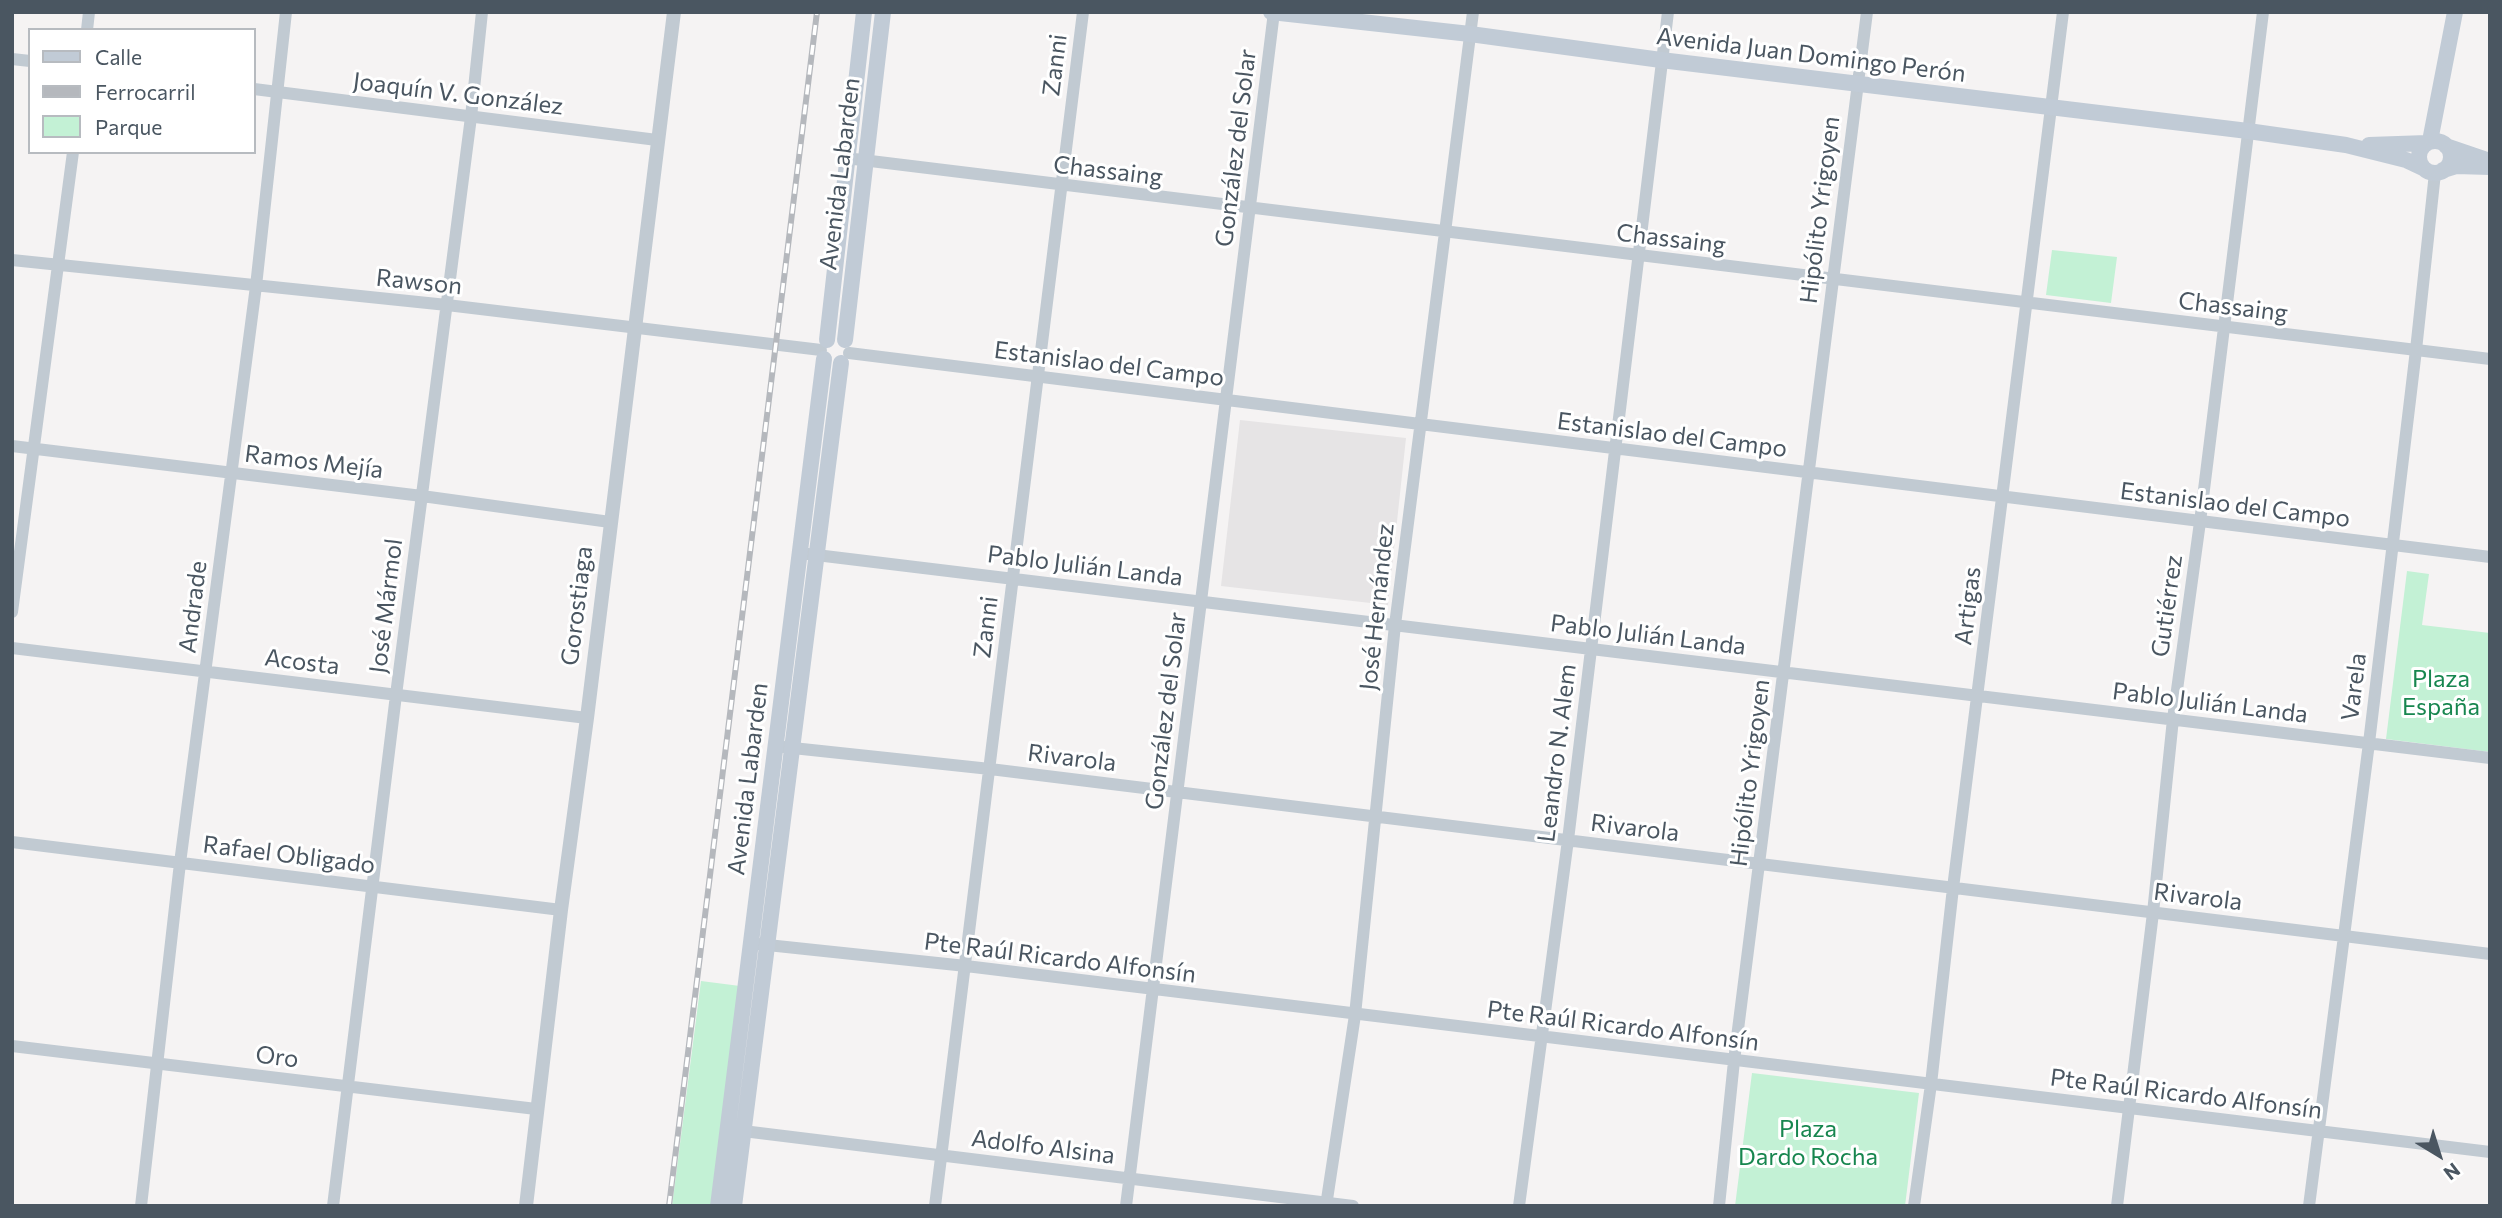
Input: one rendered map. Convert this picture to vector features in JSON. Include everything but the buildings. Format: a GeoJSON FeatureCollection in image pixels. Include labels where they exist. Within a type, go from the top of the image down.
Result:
{"type":"FeatureCollection","features":[{"type":"Feature","properties":{"kind":"main road","name":"Avenida Labarden"},"geometry":{"type":"LineString","coordinates":[[734,1206],[735,1130],[751,944],[783,747],[808,554],[824,349],[864,12]]}},
{"type":"Feature","properties":{"kind":"main road","name":"Avenida Labarden"},"geometry":{"type":"LineString","coordinates":[[808,554],[845,352],[883,12]]}},
{"type":"Feature","properties":{"kind":"main road","name":"Avenida Juan Domingo Perón"},"geometry":{"type":"LineString","coordinates":[[1273,12],[2248,131],[2346,145],[2434,170],[2463,166],[2490,167]]}},
{"type":"Feature","properties":{"kind":"main road"},"geometry":{"type":"LineString","coordinates":[[2437,144],[2419,153],[2418,158],[2434,170],[2451,158],[2437,144],[2439,92],[2444,80],[2455,12]]}},
{"type":"Feature","properties":{"kind":"main road","name":"Avenida Juan Domingo Perón"},"geometry":{"type":"LineString","coordinates":[[2346,145],[2437,144],[2490,160]]}},
{"type":"Feature","properties":{"kind":"main road"},"geometry":{"type":"LineString","coordinates":[[836,337],[845,352],[832,364],[824,349],[836,337]]}},
{"type":"Feature","properties":{"kind":"main road","name":"Avenida Labarden"},"geometry":{"type":"LineString","coordinates":[[718,1206],[735,1130],[768,945],[783,747]]}},
{"type":"Feature","properties":{"kind":"street","name":"Andrade"},"geometry":{"type":"LineString","coordinates":[[141,1206],[180,863],[256,286],[286,12]]}},
{"type":"Feature","properties":{"kind":"street","name":"José Mármol"},"geometry":{"type":"LineString","coordinates":[[333,1206],[482,12]]}},
{"type":"Feature","properties":{"kind":"street","name":"Gorostiaga"},"geometry":{"type":"LineString","coordinates":[[526,1206],[674,12]]}},
{"type":"Feature","properties":{"kind":"street","name":"Zanni"},"geometry":{"type":"LineString","coordinates":[[935,1206],[1083,12]]}},
{"type":"Feature","properties":{"kind":"street","name":"González del Solar"},"geometry":{"type":"LineString","coordinates":[[1126,1206],[1273,12]]}},
{"type":"Feature","properties":{"kind":"street","name":"José Hernández"},"geometry":{"type":"LineString","coordinates":[[1327,1204],[1355,1015],[1395,625],[1473,12]]}},
{"type":"Feature","properties":{"kind":"street","name":"Leandro N. Alem"},"geometry":{"type":"LineString","coordinates":[[1519,1206],[1568,841],[1668,12]]}},
{"type":"Feature","properties":{"kind":"street","name":"Hipólito Yrigoyen"},"geometry":{"type":"LineString","coordinates":[[1719,1206],[1734,1061],[1867,12]]}},
{"type":"Feature","properties":{"kind":"street","name":"Artigas"},"geometry":{"type":"LineString","coordinates":[[1914,1206],[2063,12]]}},
{"type":"Feature","properties":{"kind":"street","name":"Gutiérrez"},"geometry":{"type":"LineString","coordinates":[[2117,1206],[2173,719],[2263,12]]}},
{"type":"Feature","properties":{"kind":"street","name":"Joaquín V. González"},"geometry":{"type":"LineString","coordinates":[[256,89],[657,140]]}},
{"type":"Feature","properties":{"kind":"street"},"geometry":{"type":"LineString","coordinates":[[12,612],[72,154]]}},
{"type":"Feature","properties":{"kind":"street","name":"Chassaing"},"geometry":{"type":"LineString","coordinates":[[846,158],[2490,359]]}},
{"type":"Feature","properties":{"kind":"street","name":"Varela"},"geometry":{"type":"LineString","coordinates":[[2309,1206],[2393,545],[2434,170]]}},
{"type":"Feature","properties":{"kind":"street","name":"Rawson"},"geometry":{"type":"LineString","coordinates":[[12,260],[447,305],[824,349]]}},
{"type":"Feature","properties":{"kind":"street","name":"Estanislao del Campo"},"geometry":{"type":"LineString","coordinates":[[845,352],[2490,558]]}},
{"type":"Feature","properties":{"kind":"street","name":"Ramos Mejía"},"geometry":{"type":"LineString","coordinates":[[12,446],[610,522]]}},
{"type":"Feature","properties":{"kind":"street","name":"Pablo Julián Landa"},"geometry":{"type":"LineString","coordinates":[[808,554],[2490,758]]}},
{"type":"Feature","properties":{"kind":"street","name":"Acosta"},"geometry":{"type":"LineString","coordinates":[[12,648],[587,718]]}},
{"type":"Feature","properties":{"kind":"street","name":"Rivarola"},"geometry":{"type":"LineString","coordinates":[[783,747],[990,769],[2490,954]]}},
{"type":"Feature","properties":{"kind":"street","name":"Rafael Obligado"},"geometry":{"type":"LineString","coordinates":[[12,842],[561,910]]}},
{"type":"Feature","properties":{"kind":"street","name":"Pte Raúl Ricardo Alfonsín"},"geometry":{"type":"LineString","coordinates":[[751,944],[966,966],[2490,1152]]}},
{"type":"Feature","properties":{"kind":"street","name":"Oro"},"geometry":{"type":"LineString","coordinates":[[12,1046],[536,1109]]}},
{"type":"Feature","properties":{"kind":"street","name":"Adolfo Alsina"},"geometry":{"type":"LineString","coordinates":[[735,1130],[1353,1206]]}},
{"type":"Feature","properties":{"kind":"shaded area"},"geometry":{"type":"Polygon","coordinates":[[[1240,420],[1406,438],[1388,605],[1221,586],[1240,420]]]}},
{"type":"Feature","properties":{"kind":"green space"},"geometry":{"type":"Polygon","coordinates":[[[2052,250],[2117,257],[2111,303],[2046,295],[2052,250]]]}},
{"type":"Feature","properties":{"kind":"green space","name":"Plaza España"},"geometry":{"type":"Polygon","coordinates":[[[2407,571],[2429,574],[2422,625],[2490,633],[2490,752],[2386,739],[2407,571]]]}},
{"type":"Feature","properties":{"kind":"green space"},"geometry":{"type":"Polygon","coordinates":[[[701,981],[740,986],[711,1206],[672,1206],[701,981]]]}},
{"type":"Feature","properties":{"kind":"green space","name":"Plaza Dardo Rocha"},"geometry":{"type":"Polygon","coordinates":[[[1752,1073],[1919,1093],[1905,1206],[1735,1206],[1752,1073]]]}},
{"type":"Feature","properties":{"kind":"railway"},"geometry":{"type":"LineString","coordinates":[[669,1206],[817,12]]}}]}
